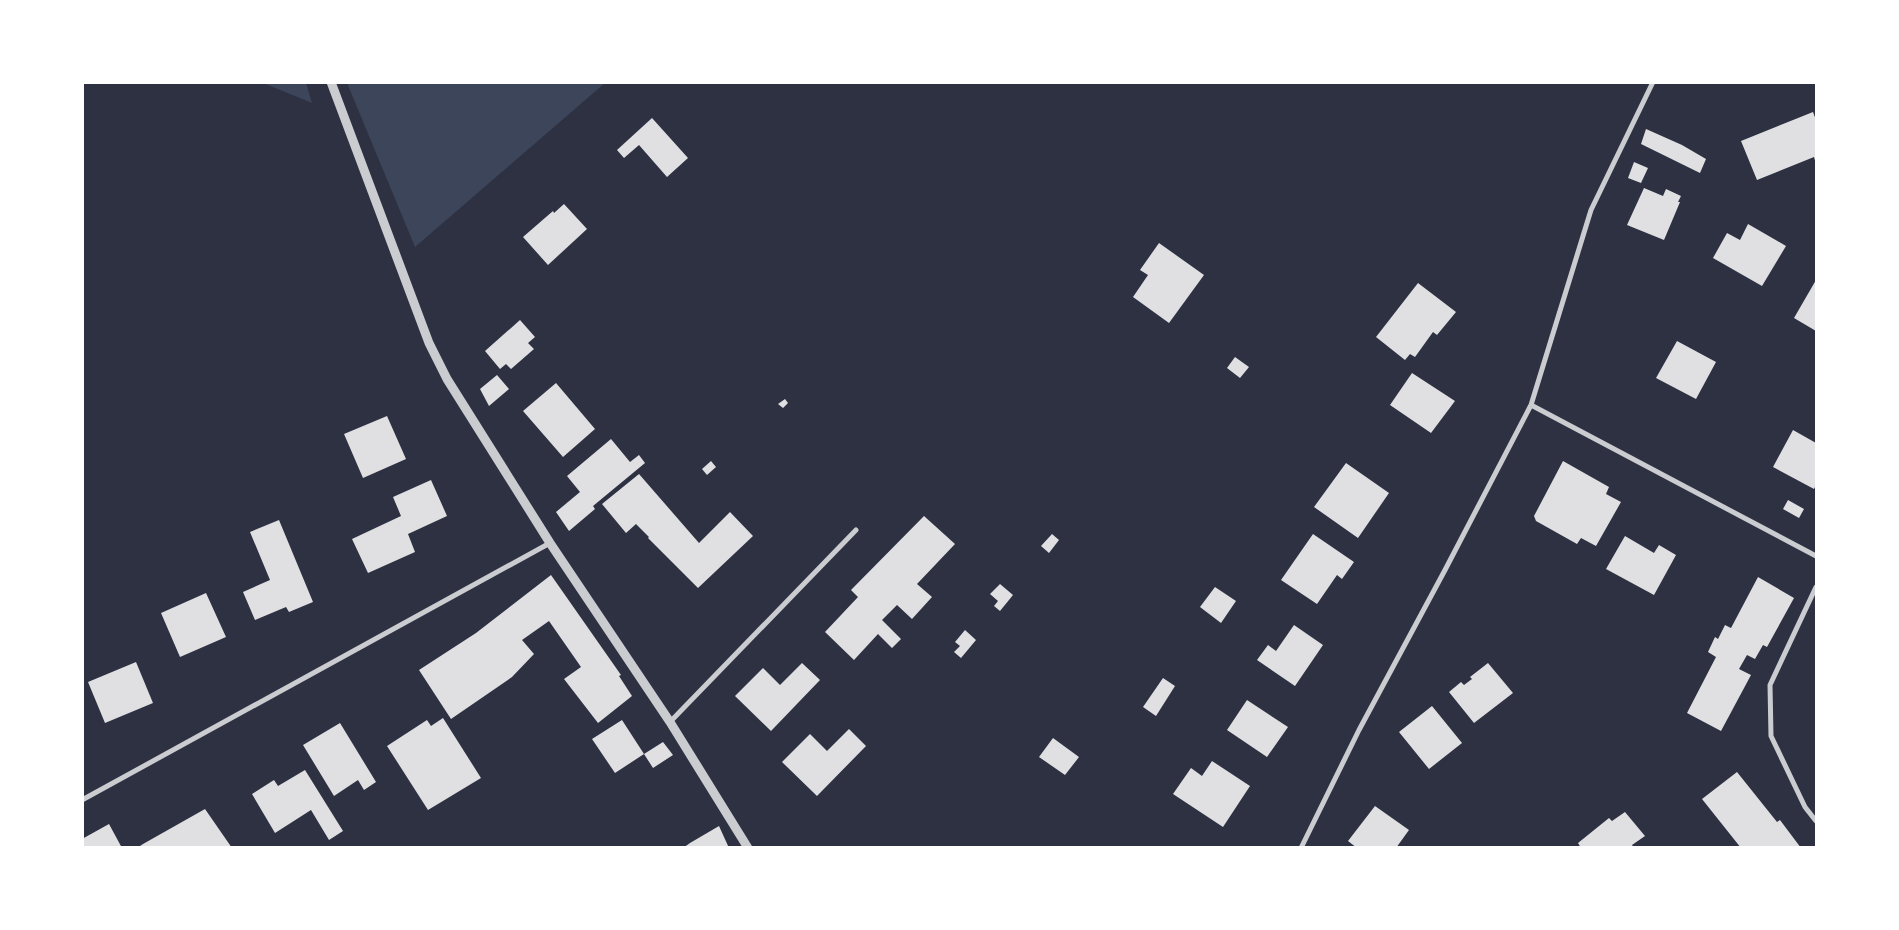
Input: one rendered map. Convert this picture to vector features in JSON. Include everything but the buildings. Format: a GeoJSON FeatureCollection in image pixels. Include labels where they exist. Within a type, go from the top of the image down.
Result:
{"type":"FeatureCollection","features":[{"type":"Feature","properties":{"kind":"street"},"geometry":{"type":"LineString","coordinates":[[331,82],[429,343],[447,379],[550,543],[670,722],[748,848]]}},
{"type":"Feature","properties":{"kind":"street"},"geometry":{"type":"LineString","coordinates":[[1300,848],[1531,405],[1590,210],[1653,82]]}},
{"type":"Feature","properties":{"kind":"street"},"geometry":{"type":"LineString","coordinates":[[1531,405],[1816,556]]}},
{"type":"Feature","properties":{"kind":"street"},"geometry":{"type":"LineString","coordinates":[[670,722],[856,530]]}},
{"type":"Feature","properties":{"kind":"street"},"geometry":{"type":"LineString","coordinates":[[82,800],[550,543]]}},
{"type":"Feature","properties":{"kind":"street"},"geometry":{"type":"LineString","coordinates":[[1816,588],[1770,685],[1771,736],[1805,807],[1816,821]]}},
{"type":"Feature","properties":{"kind":"shaded area"},"geometry":{"type":"Polygon","coordinates":[[[263,83],[306,83],[312,103],[263,83]]]}},
{"type":"Feature","properties":{"kind":"shaded area"},"geometry":{"type":"Polygon","coordinates":[[[347,83],[605,83],[415,247],[347,83]]]}}]}
